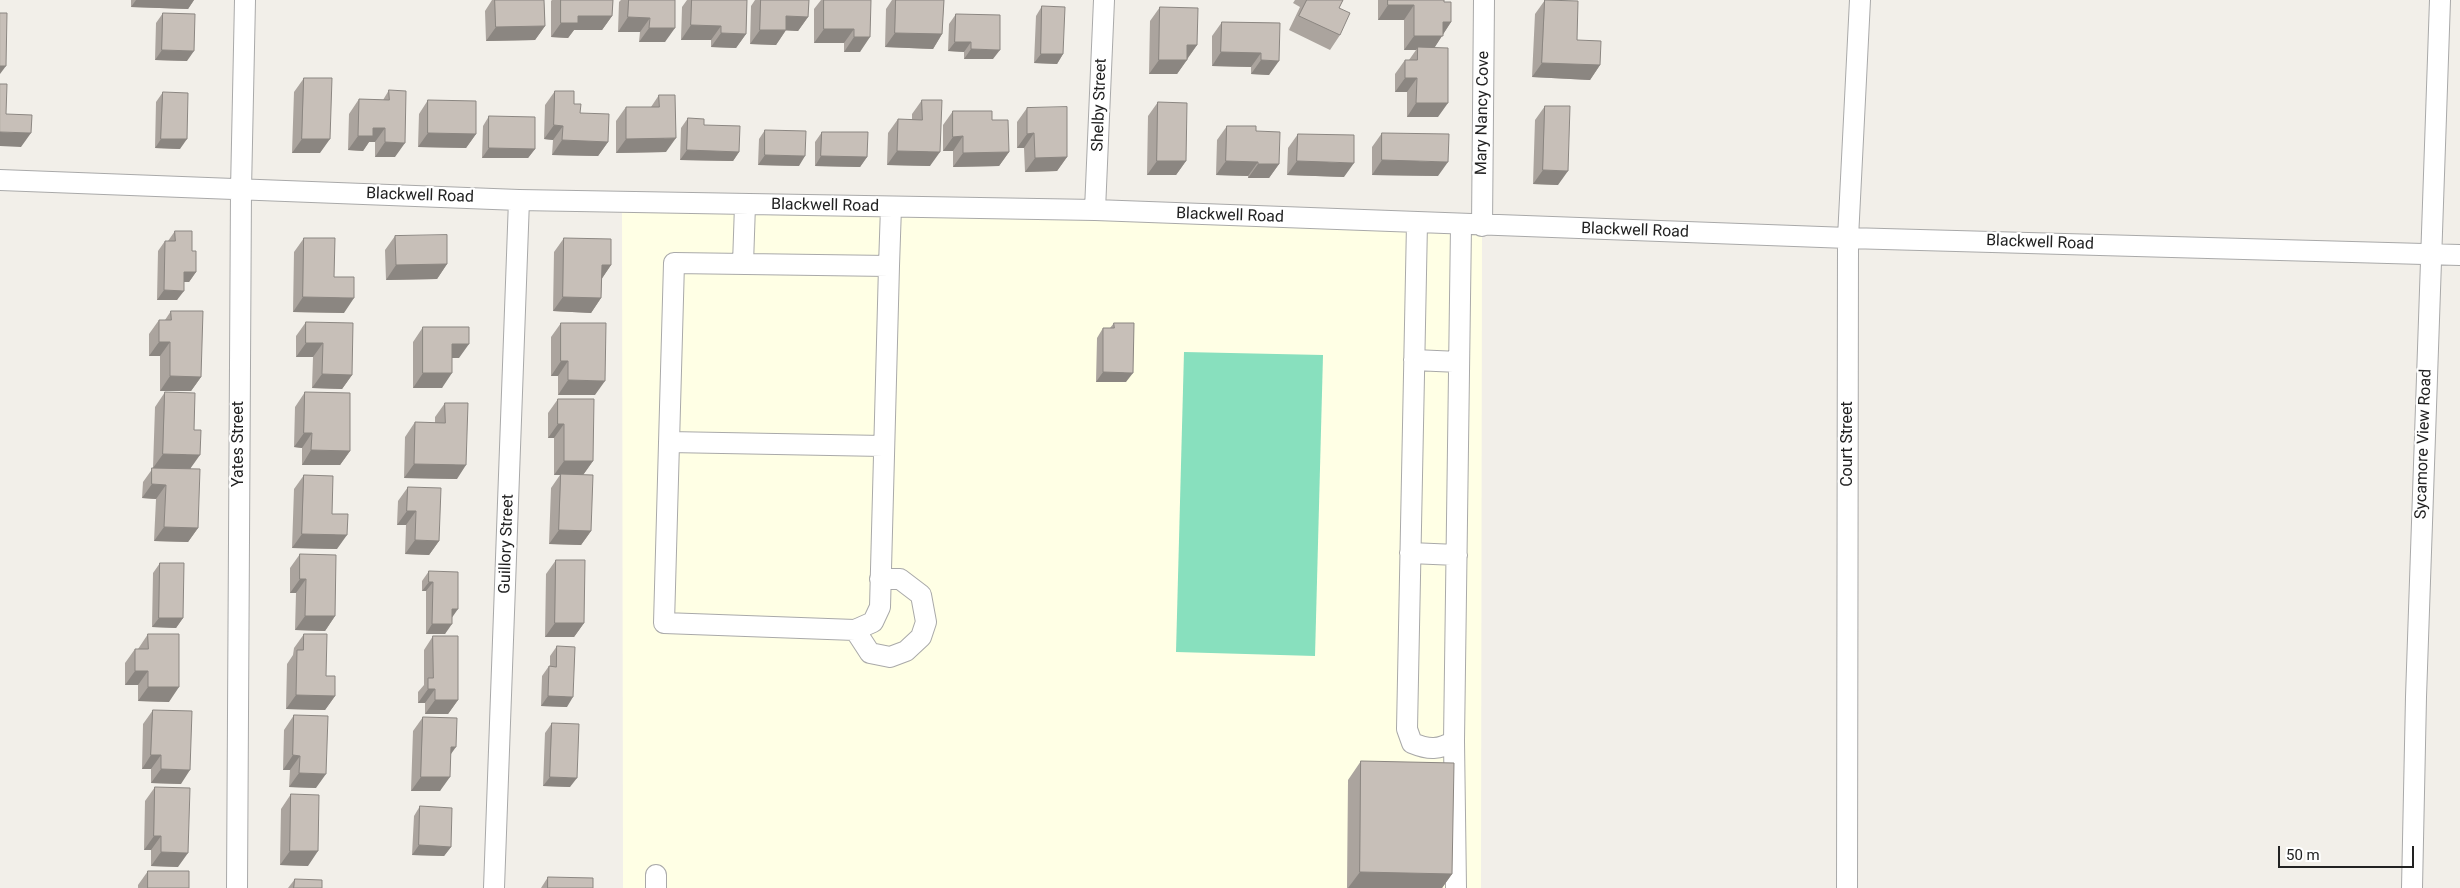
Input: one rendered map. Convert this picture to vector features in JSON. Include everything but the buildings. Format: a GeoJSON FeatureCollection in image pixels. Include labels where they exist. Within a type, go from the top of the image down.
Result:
{"type":"FeatureCollection","features":[{"type":"Feature","properties":{"kind":"street","name":"Yates Street"},"geometry":{"type":"LineString","coordinates":[[237,888],[241,190],[245,0]]}},
{"type":"Feature","properties":{"kind":"street","name":"Shelby Street"},"geometry":{"type":"LineString","coordinates":[[1096,210],[1104,0]]}},
{"type":"Feature","properties":{"kind":"street","name":"Mary Nancy Cove"},"geometry":{"type":"LineString","coordinates":[[1482,226],[1484,0]]}},
{"type":"Feature","properties":{"kind":"street","name":"Court Street"},"geometry":{"type":"LineString","coordinates":[[1847,888],[1848,238],[1860,0]]}},
{"type":"Feature","properties":{"kind":"street","name":"Sycamore View Road"},"geometry":{"type":"LineString","coordinates":[[2412,888],[2430,254],[2440,0]]}},
{"type":"Feature","properties":{"kind":"street","name":"Blackwell Road"},"geometry":{"type":"LineString","coordinates":[[0,180],[519,200],[1096,210],[1482,226],[2460,255]]}},
{"type":"Feature","properties":{"kind":"street","name":"Guillory Street"},"geometry":{"type":"LineString","coordinates":[[494,888],[519,200]]}},
{"type":"Feature","properties":{"kind":"street"},"geometry":{"type":"LineString","coordinates":[[744,264],[745,205]]}},
{"type":"Feature","properties":{"kind":"street"},"geometry":{"type":"LineString","coordinates":[[889,266],[674,263],[664,623],[855,630],[873,622],[880,607],[891,207]]}},
{"type":"Feature","properties":{"kind":"street"},"geometry":{"type":"LineString","coordinates":[[1417,223],[1406,729],[1412,743],[1426,748],[1442,748],[1454,741]]}},
{"type":"Feature","properties":{"kind":"street"},"geometry":{"type":"LineString","coordinates":[[1456,888],[1454,741],[1461,225]]}},
{"type":"Feature","properties":{"kind":"street"},"geometry":{"type":"LineString","coordinates":[[1414,360],[1460,362]]}},
{"type":"Feature","properties":{"kind":"street"},"geometry":{"type":"LineString","coordinates":[[670,442],[883,446]]}},
{"type":"Feature","properties":{"kind":"street"},"geometry":{"type":"LineString","coordinates":[[1410,553],[1457,555]]}},
{"type":"Feature","properties":{"kind":"street"},"geometry":{"type":"LineString","coordinates":[[855,630],[870,653],[890,657],[906,651],[921,637],[926,622],[921,595],[900,579],[880,579]]}},
{"type":"Feature","properties":{"kind":"shaded area"},"geometry":{"type":"Polygon","coordinates":[[[622,202],[1482,226],[1481,888],[623,888],[622,202]]]}},
{"type":"Feature","properties":{"kind":"green space"},"geometry":{"type":"Polygon","coordinates":[[[1184,352],[1323,355],[1315,656],[1176,652],[1184,352]]]}}]}
